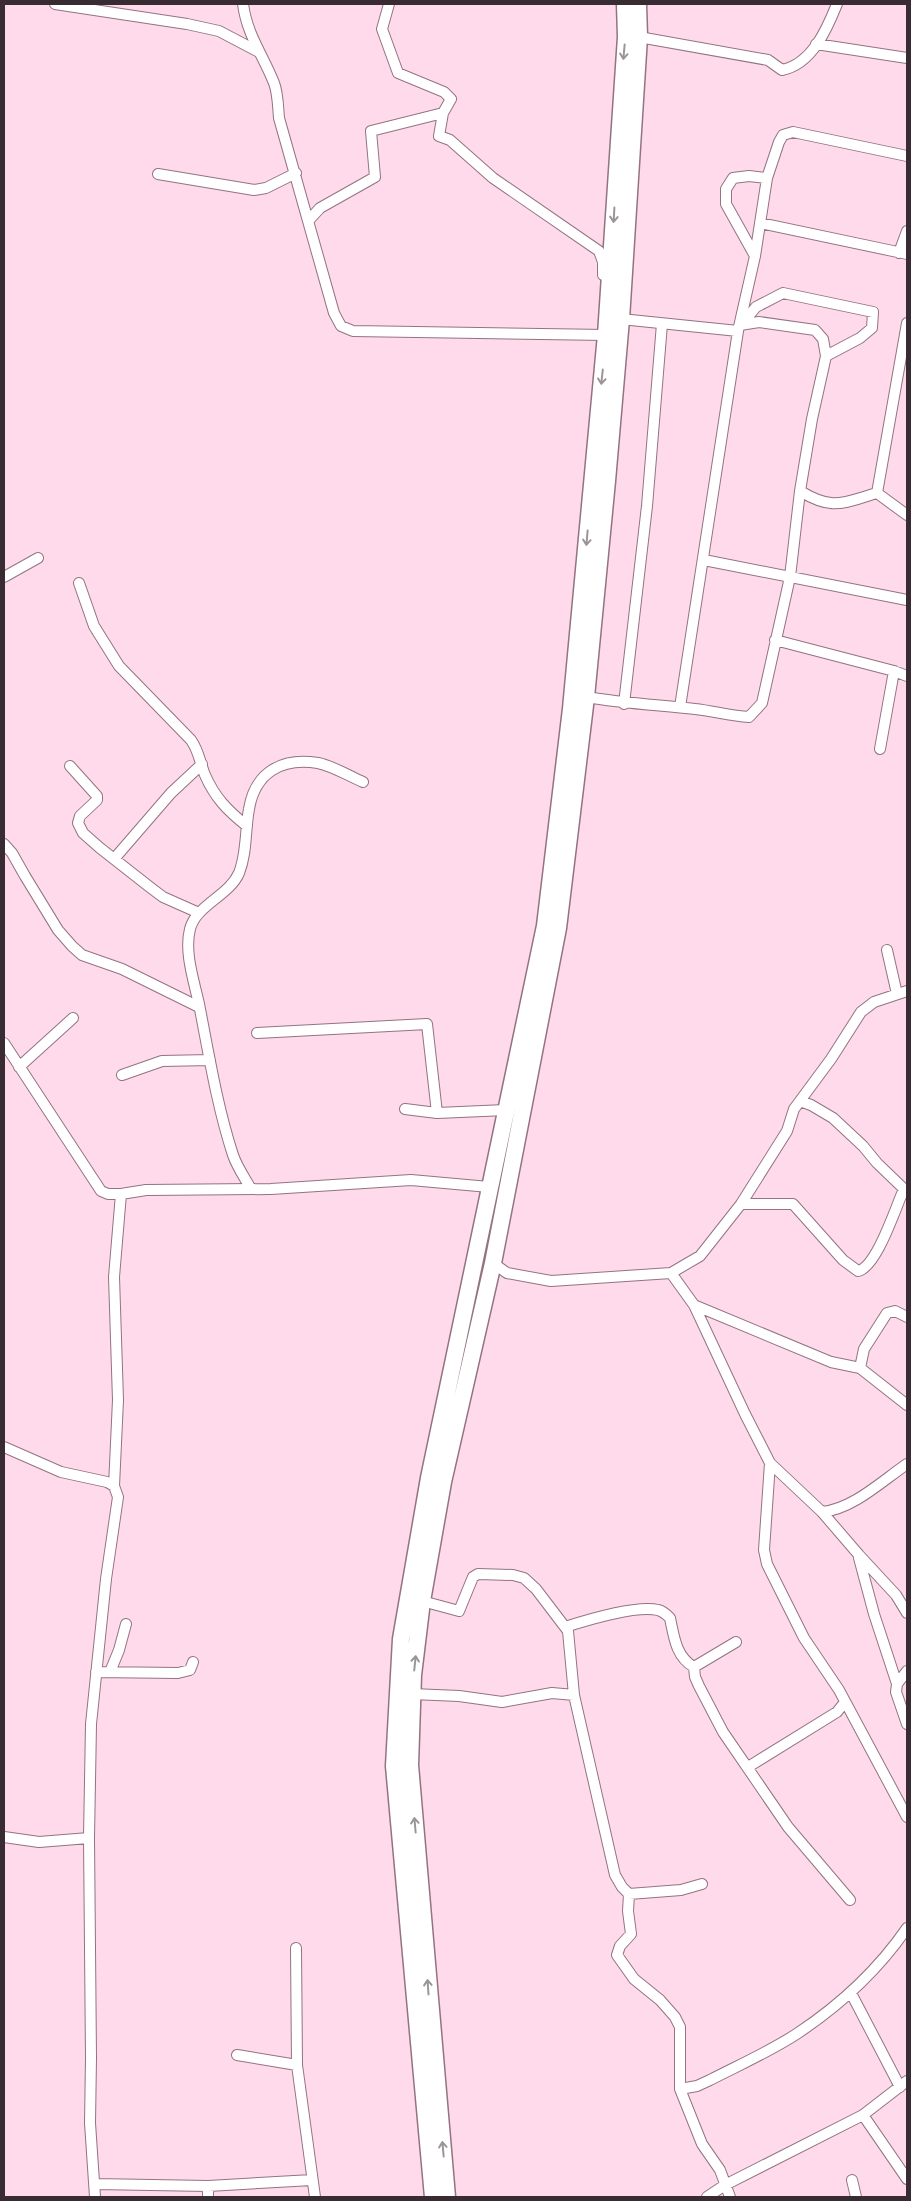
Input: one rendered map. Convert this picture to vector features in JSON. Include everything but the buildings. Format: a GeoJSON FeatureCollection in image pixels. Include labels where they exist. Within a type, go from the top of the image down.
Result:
{"type":"FeatureCollection","features":[{"type":"Feature","properties":{"kind":"main road"},"geometry":{"type":"LineString","coordinates":[[447,2197],[410,1765],[412,1694],[410,1626],[422,1601],[445,1472],[493,1263],[558,928],[586,697],[604,335],[626,37],[625,4]]}},
{"type":"Feature","properties":{"kind":"main road"},"geometry":{"type":"LineString","coordinates":[[433,2197],[394,1766],[396,1693],[410,1626],[429,1478],[546,918],[621,319],[639,37],[638,4]]}},
{"type":"Feature","properties":{"kind":"street"},"geometry":{"type":"LineString","coordinates":[[55,4],[113,9],[219,31],[258,51]]}},
{"type":"Feature","properties":{"kind":"street"},"geometry":{"type":"LineString","coordinates":[[243,4],[245,19],[274,84],[279,118],[334,313],[341,326],[353,331],[604,335],[603,262],[599,251],[493,178],[450,140],[439,136],[443,112],[451,99],[444,92],[398,73],[382,29],[389,4]]}},
{"type":"Feature","properties":{"kind":"street"},"geometry":{"type":"LineString","coordinates":[[639,37],[768,60],[782,70],[801,62],[828,26],[838,4]]}},
{"type":"Feature","properties":{"kind":"street"},"geometry":{"type":"LineString","coordinates":[[816,44],[907,58]]}},
{"type":"Feature","properties":{"kind":"street"},"geometry":{"type":"LineString","coordinates":[[309,220],[320,208],[375,177],[371,131],[443,112]]}},
{"type":"Feature","properties":{"kind":"street"},"geometry":{"type":"LineString","coordinates":[[680,707],[739,328],[755,256],[766,178],[779,142],[784,135],[793,132],[907,156]]}},
{"type":"Feature","properties":{"kind":"street"},"geometry":{"type":"LineString","coordinates":[[158,174],[254,190],[266,188],[296,173]]}},
{"type":"Feature","properties":{"kind":"street"},"geometry":{"type":"LineString","coordinates":[[755,256],[726,204],[726,189],[733,178],[749,176],[766,178]]}},
{"type":"Feature","properties":{"kind":"street"},"geometry":{"type":"LineString","coordinates":[[760,223],[903,253],[907,231]]}},
{"type":"Feature","properties":{"kind":"street"},"geometry":{"type":"LineString","coordinates":[[739,328],[756,307],[783,293],[873,312],[872,328],[860,338],[826,356]]}},
{"type":"Feature","properties":{"kind":"street"},"geometry":{"type":"LineString","coordinates":[[586,697],[624,704],[713,710],[732,716],[749,717],[762,703],[790,577],[800,491],[812,419],[826,356],[823,340],[815,330],[759,322],[739,328],[662,324],[621,319]]}},
{"type":"Feature","properties":{"kind":"street"},"geometry":{"type":"LineString","coordinates":[[877,493],[907,323]]}},
{"type":"Feature","properties":{"kind":"street"},"geometry":{"type":"LineString","coordinates":[[624,704],[648,506],[662,324]]}},
{"type":"Feature","properties":{"kind":"street"},"geometry":{"type":"LineString","coordinates":[[800,491],[816,501],[835,505],[877,493]]}},
{"type":"Feature","properties":{"kind":"street"},"geometry":{"type":"LineString","coordinates":[[877,493],[907,515]]}},
{"type":"Feature","properties":{"kind":"street"},"geometry":{"type":"LineString","coordinates":[[4,577],[38,558]]}},
{"type":"Feature","properties":{"kind":"street"},"geometry":{"type":"LineString","coordinates":[[704,560],[907,600]]}},
{"type":"Feature","properties":{"kind":"street"},"geometry":{"type":"LineString","coordinates":[[78,583],[94,626],[119,666],[197,748],[215,796],[226,809],[247,826]]}},
{"type":"Feature","properties":{"kind":"street"},"geometry":{"type":"LineString","coordinates":[[775,640],[894,670],[907,676]]}},
{"type":"Feature","properties":{"kind":"street"},"geometry":{"type":"LineString","coordinates":[[880,749],[894,670]]}},
{"type":"Feature","properties":{"kind":"street"},"geometry":{"type":"LineString","coordinates":[[251,1189],[234,1158],[220,1109],[188,942],[190,928],[199,913],[222,895],[238,874],[255,788],[261,778],[279,766],[302,762],[319,763],[363,782]]}},
{"type":"Feature","properties":{"kind":"street"},"geometry":{"type":"LineString","coordinates":[[114,859],[171,793],[202,764]]}},
{"type":"Feature","properties":{"kind":"street"},"geometry":{"type":"LineString","coordinates":[[70,766],[98,796],[97,800],[80,816],[78,823],[83,833],[163,897],[199,913]]}},
{"type":"Feature","properties":{"kind":"street"},"geometry":{"type":"LineString","coordinates":[[4,844],[21,866],[25,876],[58,930],[82,955],[122,969],[199,1007]]}},
{"type":"Feature","properties":{"kind":"street"},"geometry":{"type":"LineString","coordinates":[[887,950],[897,994]]}},
{"type":"Feature","properties":{"kind":"street"},"geometry":{"type":"LineString","coordinates":[[493,1263],[507,1273],[551,1281],[671,1273],[700,1256],[741,1204],[787,1131],[794,1109],[831,1059],[861,1012],[874,1002],[907,991]]}},
{"type":"Feature","properties":{"kind":"street"},"geometry":{"type":"LineString","coordinates":[[19,1067],[73,1018]]}},
{"type":"Feature","properties":{"kind":"street"},"geometry":{"type":"LineString","coordinates":[[257,1033],[427,1024],[437,1113]]}},
{"type":"Feature","properties":{"kind":"street"},"geometry":{"type":"LineString","coordinates":[[4,1043],[101,1191],[108,1194],[146,1190],[251,1189],[410,1180],[489,1187]]}},
{"type":"Feature","properties":{"kind":"street"},"geometry":{"type":"LineString","coordinates":[[122,1075],[162,1062],[210,1060]]}},
{"type":"Feature","properties":{"kind":"street"},"geometry":{"type":"LineString","coordinates":[[741,1204],[793,1204],[843,1260],[858,1271],[869,1265],[904,1189],[864,1146],[833,1118],[811,1104],[800,1101]]}},
{"type":"Feature","properties":{"kind":"street"},"geometry":{"type":"LineString","coordinates":[[405,1109],[437,1113],[506,1110]]}},
{"type":"Feature","properties":{"kind":"street"},"geometry":{"type":"LineString","coordinates":[[95,2197],[90,2123],[89,1838],[91,1724],[118,1497],[114,1486],[118,1400],[114,1277],[121,1194]]}},
{"type":"Feature","properties":{"kind":"street"},"geometry":{"type":"LineString","coordinates":[[671,1273],[694,1305],[770,1463],[822,1512],[859,1556],[896,1595],[907,1613]]}},
{"type":"Feature","properties":{"kind":"street"},"geometry":{"type":"LineString","coordinates":[[694,1305],[831,1362],[860,1368],[907,1405]]}},
{"type":"Feature","properties":{"kind":"street"},"geometry":{"type":"LineString","coordinates":[[860,1368],[864,1349],[887,1313],[895,1311],[907,1317]]}},
{"type":"Feature","properties":{"kind":"street"},"geometry":{"type":"LineString","coordinates":[[4,1447],[61,1472],[107,1482],[114,1486]]}},
{"type":"Feature","properties":{"kind":"street"},"geometry":{"type":"LineString","coordinates":[[770,1463],[764,1550],[767,1564],[804,1638],[845,1702],[907,1818]]}},
{"type":"Feature","properties":{"kind":"street"},"geometry":{"type":"LineString","coordinates":[[822,1512],[834,1511],[854,1500],[907,1464]]}},
{"type":"Feature","properties":{"kind":"street"},"geometry":{"type":"LineString","coordinates":[[859,1556],[874,1614],[897,1684],[896,1692],[907,1724]]}},
{"type":"Feature","properties":{"kind":"street"},"geometry":{"type":"LineString","coordinates":[[422,1601],[459,1611],[472,1577],[478,1574],[513,1575],[524,1578],[536,1589],[568,1631],[574,1695],[615,1876],[629,1894],[628,1910],[631,1934],[620,1946],[617,1955],[634,1979],[660,2000],[680,2027],[680,2089],[702,2144],[720,2170],[730,2197]]}},
{"type":"Feature","properties":{"kind":"street"},"geometry":{"type":"LineString","coordinates":[[565,1627],[597,1617],[640,1610],[658,1610],[670,1618],[679,1652],[687,1663],[694,1667]]}},
{"type":"Feature","properties":{"kind":"street"},"geometry":{"type":"LineString","coordinates":[[110,1672],[119,1650],[126,1624]]}},
{"type":"Feature","properties":{"kind":"street"},"geometry":{"type":"LineString","coordinates":[[694,1667],[736,1642]]}},
{"type":"Feature","properties":{"kind":"street"},"geometry":{"type":"LineString","coordinates":[[96,1672],[178,1673],[190,1670],[193,1662]]}},
{"type":"Feature","properties":{"kind":"street"},"geometry":{"type":"LineString","coordinates":[[694,1667],[695,1677],[699,1686],[723,1732],[788,1827],[850,1900]]}},
{"type":"Feature","properties":{"kind":"street"},"geometry":{"type":"LineString","coordinates":[[897,1684],[907,1671]]}},
{"type":"Feature","properties":{"kind":"street"},"geometry":{"type":"LineString","coordinates":[[412,1694],[459,1696],[502,1702],[552,1693],[574,1695]]}},
{"type":"Feature","properties":{"kind":"street"},"geometry":{"type":"LineString","coordinates":[[748,1767],[837,1712],[845,1702]]}},
{"type":"Feature","properties":{"kind":"street"},"geometry":{"type":"LineString","coordinates":[[837,1712],[850,1712]]}},
{"type":"Feature","properties":{"kind":"street"},"geometry":{"type":"LineString","coordinates":[[4,1837],[39,1842],[89,1838]]}},
{"type":"Feature","properties":{"kind":"street"},"geometry":{"type":"LineString","coordinates":[[629,1894],[681,1890],[702,1884]]}},
{"type":"Feature","properties":{"kind":"street"},"geometry":{"type":"LineString","coordinates":[[680,2089],[697,2086],[710,2080],[797,2034],[851,1993],[897,1942],[907,1928]]}},
{"type":"Feature","properties":{"kind":"street"},"geometry":{"type":"LineString","coordinates":[[296,1948],[297,2065],[314,2197]]}},
{"type":"Feature","properties":{"kind":"street"},"geometry":{"type":"LineString","coordinates":[[707,2197],[725,2185],[863,2115],[904,2084],[851,1993]]}},
{"type":"Feature","properties":{"kind":"street"},"geometry":{"type":"LineString","coordinates":[[237,2055],[297,2065]]}},
{"type":"Feature","properties":{"kind":"street"},"geometry":{"type":"LineString","coordinates":[[863,2115],[907,2179]]}},
{"type":"Feature","properties":{"kind":"street"},"geometry":{"type":"LineString","coordinates":[[95,2184],[208,2186],[312,2180]]}},
{"type":"Feature","properties":{"kind":"street"},"geometry":{"type":"LineString","coordinates":[[852,2180],[856,2197]]}},
{"type":"Feature","properties":{"kind":"street"},"geometry":{"type":"LineString","coordinates":[[208,2186],[208,2197]]}}]}
